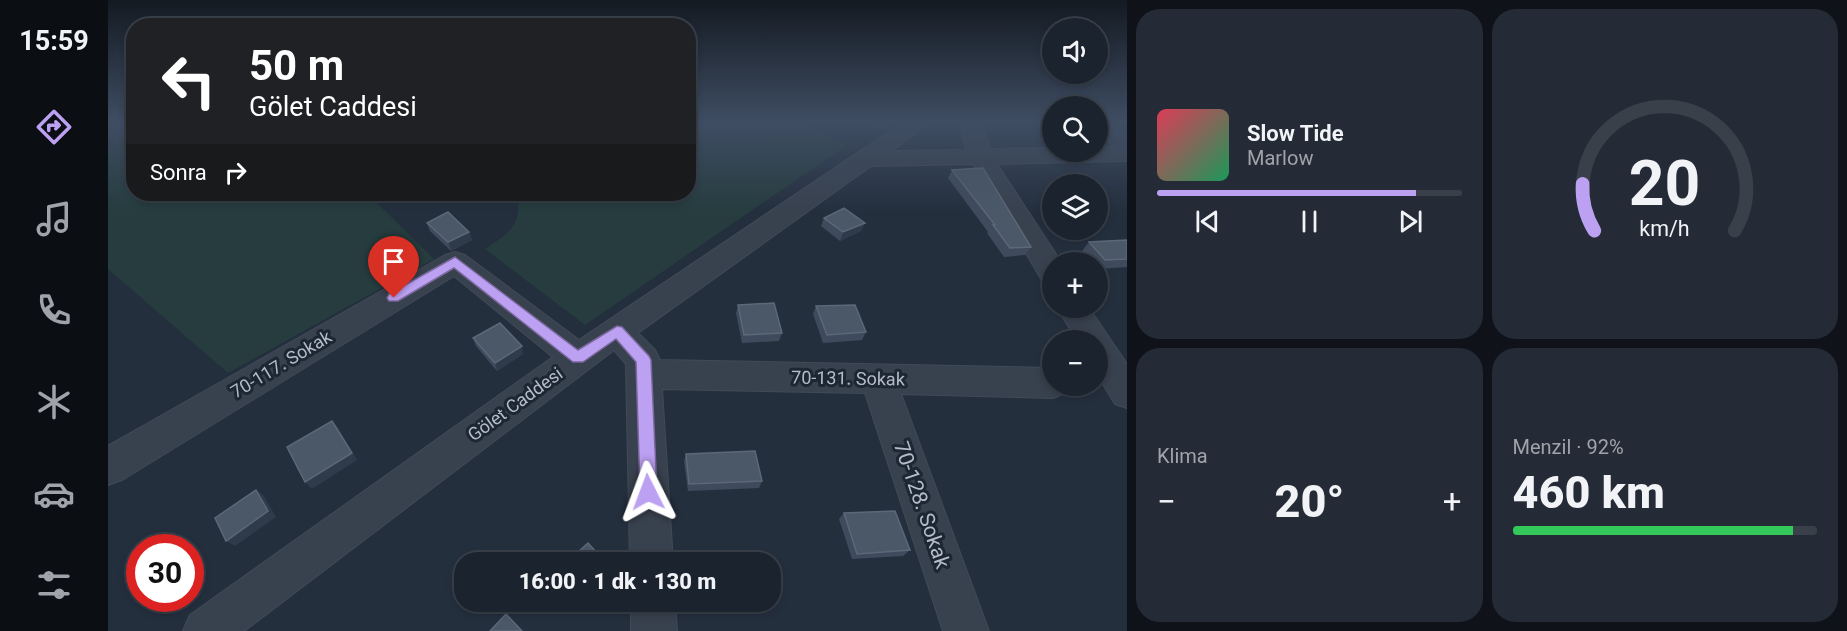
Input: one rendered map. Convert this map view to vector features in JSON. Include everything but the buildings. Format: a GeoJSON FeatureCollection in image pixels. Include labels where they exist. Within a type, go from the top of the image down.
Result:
{"type":"FeatureCollection","features":[{"type":"Feature","properties":{"kind":"street","name":"Gölet Caddesi"},"geometry":{"type":"LineString","coordinates":[[206,631],[578,358],[874,152]]}},
{"type":"Feature","properties":{"kind":"street"},"geometry":{"type":"LineString","coordinates":[[979,152],[1042,256]]}},
{"type":"Feature","properties":{"kind":"street"},"geometry":{"type":"LineString","coordinates":[[865,159],[1127,154]]}},
{"type":"Feature","properties":{"kind":"street","name":"70-117. Sokak"},"geometry":{"type":"LineString","coordinates":[[108,467],[455,262],[578,358]]}},
{"type":"Feature","properties":{"kind":"street"},"geometry":{"type":"LineString","coordinates":[[617,331],[644,360],[651,552]]}},
{"type":"Feature","properties":{"kind":"street"},"geometry":{"type":"LineString","coordinates":[[1108,371],[1115,388]]}},
{"type":"Feature","properties":{"kind":"street","name":"70-131. Sokak"},"geometry":{"type":"LineString","coordinates":[[643,374],[1042,383]]}},
{"type":"Feature","properties":{"kind":"street","name":"70-128. Sokak"},"geometry":{"type":"LineString","coordinates":[[878,379],[966,631]]}},
{"type":"Feature","properties":{"kind":"street"},"geometry":{"type":"LineString","coordinates":[[653,612],[654,631]]}},
{"type":"Feature","properties":{"kind":"green space"},"geometry":{"type":"Polygon","coordinates":[[[108,152],[126,152],[126,201],[375,201],[434,259],[228,373],[108,269],[108,152]]]}},
{"type":"Feature","properties":{"kind":"green space"},"geometry":{"type":"Polygon","coordinates":[[[696,152],[836,152],[585,325],[485,249],[512,227],[518,214],[518,201],[696,201],[696,152]]]}},
{"type":"Feature","properties":{"kind":"route"},"geometry":{"type":"LineString","coordinates":[[394,298],[455,262],[578,358],[617,331],[644,360],[648,492]]}}]}
